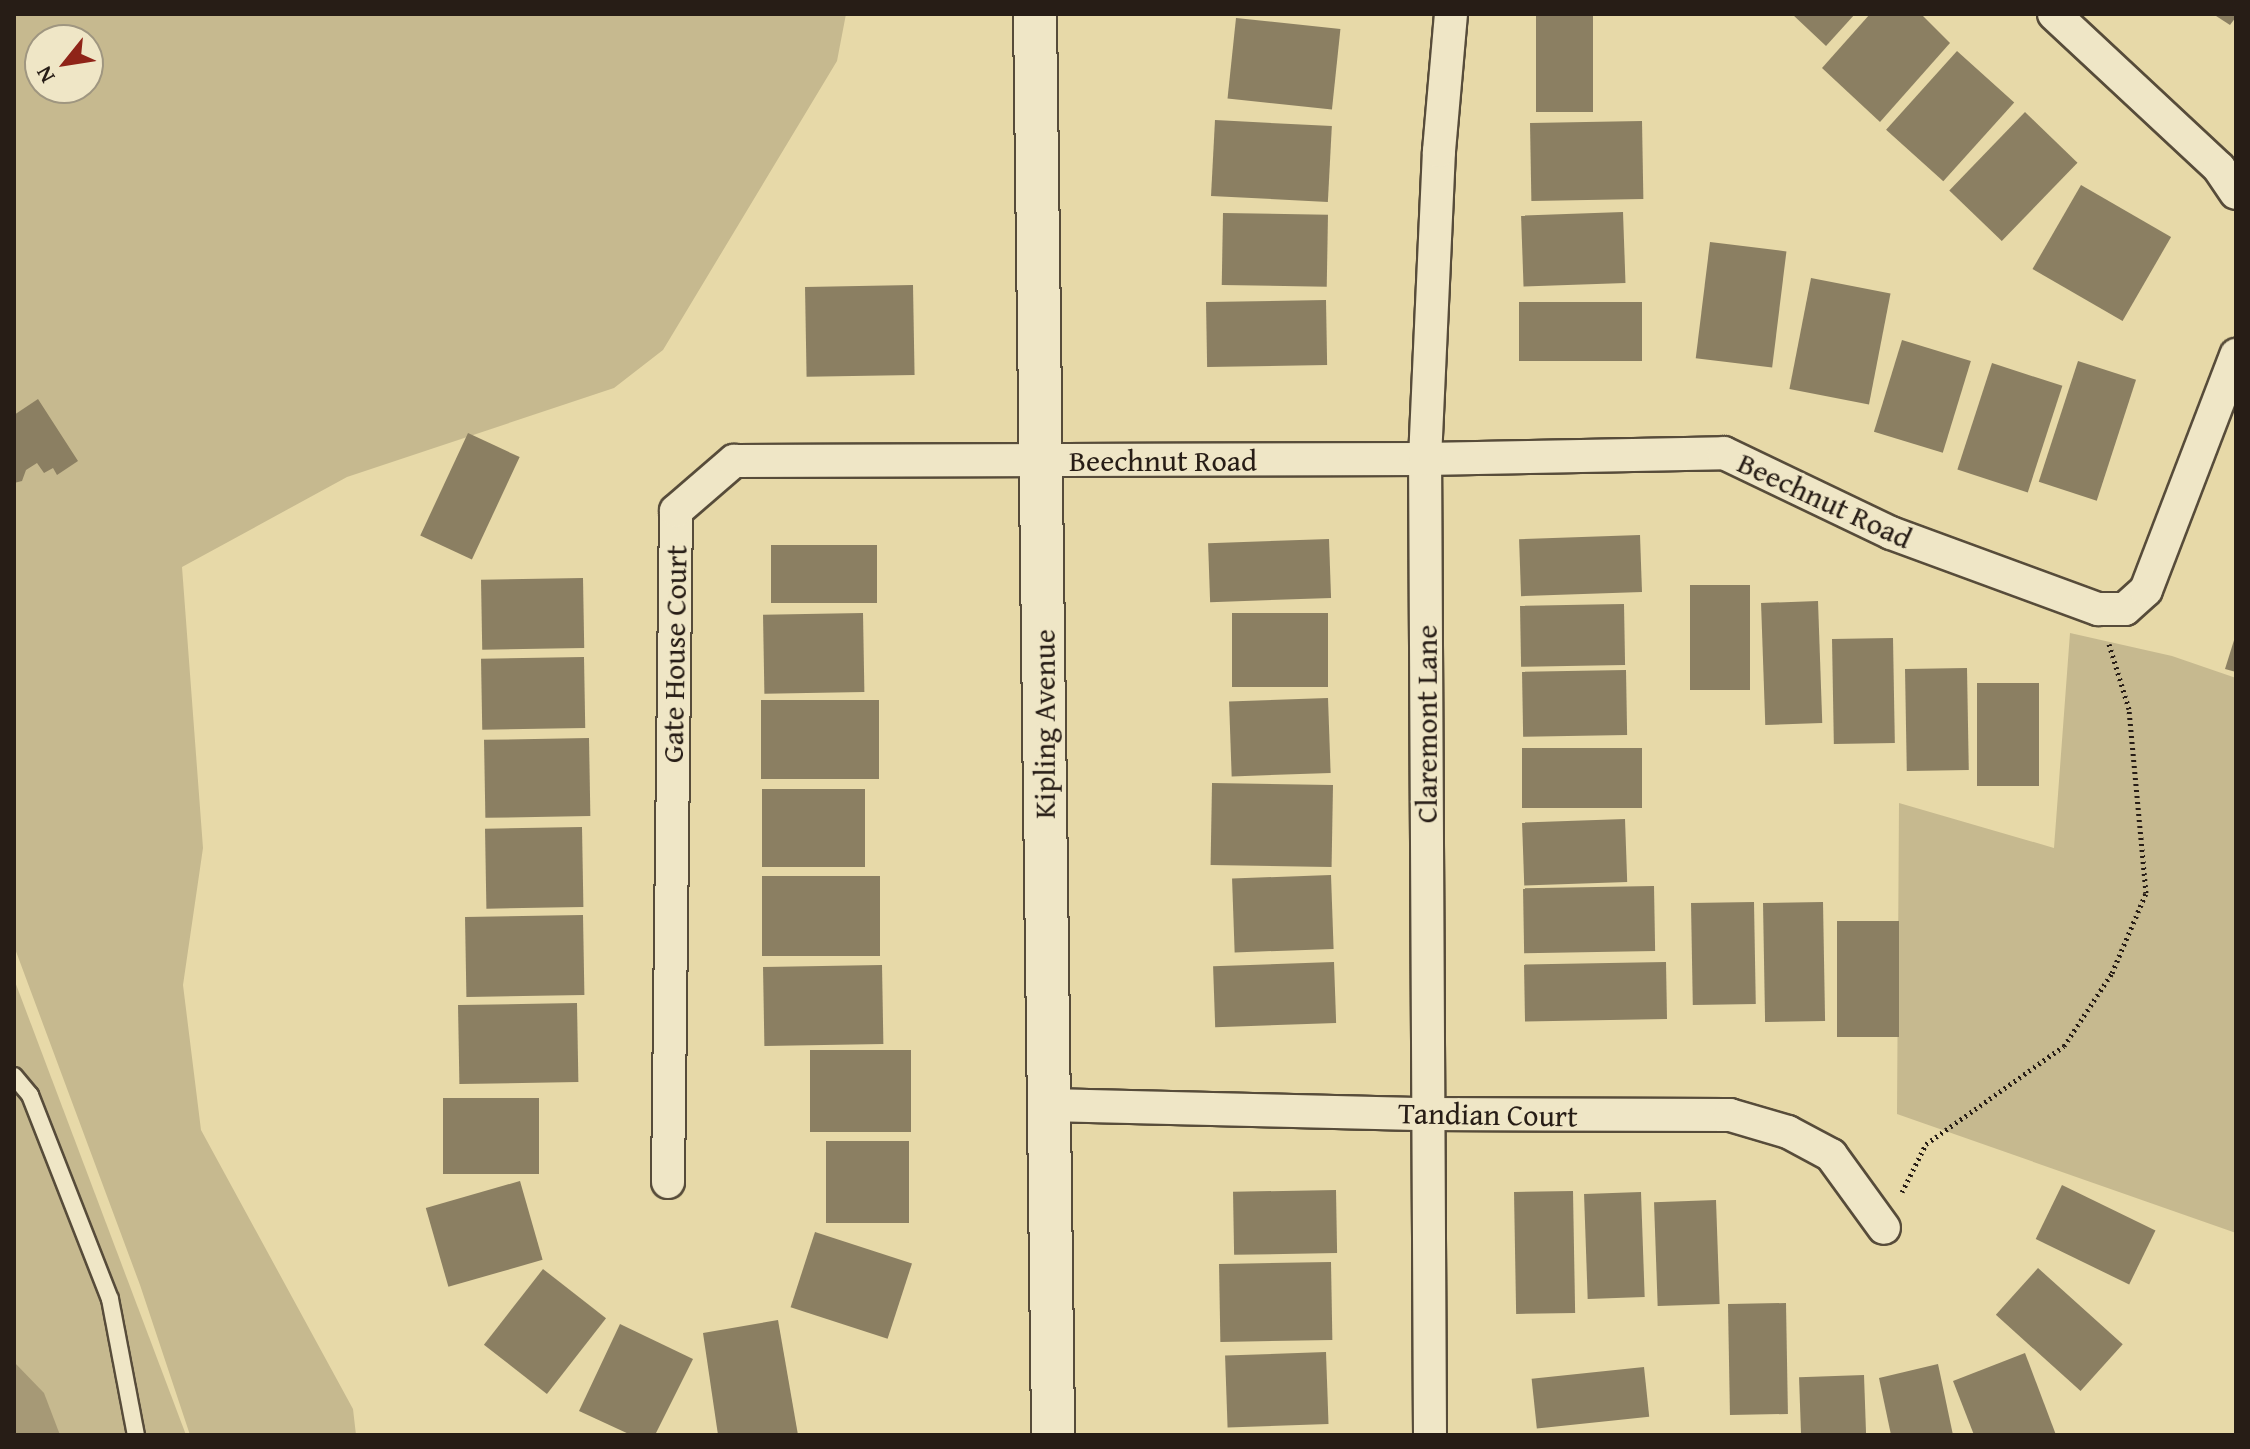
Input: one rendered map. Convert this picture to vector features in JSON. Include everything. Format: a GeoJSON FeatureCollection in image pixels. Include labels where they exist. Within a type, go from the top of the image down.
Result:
{"type":"FeatureCollection","features":[{"type":"Feature","properties":{"kind":"street","name":"Kipling Avenue"},"geometry":{"type":"LineString","coordinates":[[1035,14],[1053,1435]]}},
{"type":"Feature","properties":{"kind":"street","name":"Claremont Lane"},"geometry":{"type":"LineString","coordinates":[[1430,1435],[1425,459],[1439,151],[1451,14]]}},
{"type":"Feature","properties":{"kind":"street"},"geometry":{"type":"LineString","coordinates":[[2054,14],[2219,168],[2236,193]]}},
{"type":"Feature","properties":{"kind":"street"},"geometry":{"type":"LineString","coordinates":[[2098,609],[2125,609],[2146,590],[2236,355]]}},
{"type":"Feature","properties":{"kind":"street","name":"Beechnut Road"},"geometry":{"type":"LineString","coordinates":[[1042,461],[1425,459],[1724,453],[1891,533],[2098,609]]}},
{"type":"Feature","properties":{"kind":"street","name":"Gate House Court"},"geometry":{"type":"LineString","coordinates":[[668,1182],[676,511],[734,461],[1042,461]]}},
{"type":"Feature","properties":{"kind":"street","name":"Tandian Court"},"geometry":{"type":"LineString","coordinates":[[1048,1105],[1427,1114],[1730,1115],[1788,1132],[1831,1155],[1884,1228]]}},
{"type":"Feature","properties":{"kind":"lane"},"geometry":{"type":"LineString","coordinates":[[14,1076],[30,1095],[110,1299],[136,1435]]}},
{"type":"Feature","properties":{"kind":"path"},"geometry":{"type":"LineString","coordinates":[[1884,1228],[1926,1144],[2064,1046],[2112,973],[2146,893],[2129,709],[2098,609]]}},
{"type":"Feature","properties":{"kind":"shaded area"},"geometry":{"type":"Polygon","coordinates":[[[14,14],[846,14],[837,61],[663,350],[614,388],[347,477],[182,567],[203,848],[183,985],[201,1130],[353,1409],[356,1435],[190,1435],[140,1285],[14,946],[14,14]]]}},
{"type":"Feature","properties":{"kind":"shaded area"},"geometry":{"type":"Polygon","coordinates":[[[2070,633],[2172,656],[2236,678],[2236,1233],[1897,1114],[1899,803],[2054,848],[2070,633]]]}},
{"type":"Feature","properties":{"kind":"shaded area"},"geometry":{"type":"Polygon","coordinates":[[[14,979],[186,1435],[14,1435],[14,979]]]}},
{"type":"Feature","properties":{"kind":"shaded area"},"geometry":{"type":"Polygon","coordinates":[[[14,1362],[44,1393],[60,1435],[14,1435],[14,1362]]]}},
{"type":"Feature","properties":{"kind":"building"},"geometry":{"type":"Polygon","coordinates":[[[1536,14],[1593,14],[1593,112],[1536,112],[1536,14]]]}},
{"type":"Feature","properties":{"kind":"building"},"geometry":{"type":"Polygon","coordinates":[[[1792,14],[1855,14],[1826,46],[1792,14]]]}},
{"type":"Feature","properties":{"kind":"building"},"geometry":{"type":"Polygon","coordinates":[[[1870,14],[1921,14],[1950,43],[1880,122],[1822,68],[1870,14]]]}},
{"type":"Feature","properties":{"kind":"building"},"geometry":{"type":"Polygon","coordinates":[[[2213,14],[2236,14],[2236,17],[2230,25],[2213,14]]]}},
{"type":"Feature","properties":{"kind":"building"},"geometry":{"type":"Polygon","coordinates":[[[1236,18],[1340,29],[1332,110],[1228,99],[1236,18]]]}},
{"type":"Feature","properties":{"kind":"building"},"geometry":{"type":"Polygon","coordinates":[[[1957,51],[2014,103],[1943,181],[1886,130],[1957,51]]]}},
{"type":"Feature","properties":{"kind":"building"},"geometry":{"type":"Polygon","coordinates":[[[2025,112],[2078,163],[2002,241],[1949,190],[2025,112]]]}},
{"type":"Feature","properties":{"kind":"building"},"geometry":{"type":"Polygon","coordinates":[[[1215,120],[1332,126],[1328,202],[1211,196],[1215,120]]]}},
{"type":"Feature","properties":{"kind":"building"},"geometry":{"type":"Polygon","coordinates":[[[1642,121],[1643,199],[1531,201],[1530,123],[1642,121]]]}},
{"type":"Feature","properties":{"kind":"building"},"geometry":{"type":"Polygon","coordinates":[[[2081,185],[2171,237],[2123,321],[2032,269],[2081,185]]]}},
{"type":"Feature","properties":{"kind":"building"},"geometry":{"type":"Polygon","coordinates":[[[1623,212],[1625,283],[1524,287],[1521,216],[1623,212]]]}},
{"type":"Feature","properties":{"kind":"building"},"geometry":{"type":"Polygon","coordinates":[[[1223,213],[1328,215],[1327,287],[1222,285],[1223,213]]]}},
{"type":"Feature","properties":{"kind":"building"},"geometry":{"type":"Polygon","coordinates":[[[1710,242],[1786,251],[1772,368],[1696,358],[1710,242]]]}},
{"type":"Feature","properties":{"kind":"building"},"geometry":{"type":"Polygon","coordinates":[[[1811,278],[1891,293],[1869,404],[1789,389],[1811,278]]]}},
{"type":"Feature","properties":{"kind":"building"},"geometry":{"type":"Polygon","coordinates":[[[913,285],[915,375],[807,377],[805,287],[913,285]]]}},
{"type":"Feature","properties":{"kind":"building"},"geometry":{"type":"Polygon","coordinates":[[[1326,300],[1327,365],[1207,367],[1206,302],[1326,300]]]}},
{"type":"Feature","properties":{"kind":"building"},"geometry":{"type":"Polygon","coordinates":[[[1519,302],[1642,302],[1642,361],[1519,361],[1519,302]]]}},
{"type":"Feature","properties":{"kind":"building"},"geometry":{"type":"Polygon","coordinates":[[[1902,340],[1971,361],[1943,453],[1874,432],[1902,340]]]}},
{"type":"Feature","properties":{"kind":"building"},"geometry":{"type":"Polygon","coordinates":[[[2078,361],[2136,380],[2097,501],[2039,482],[2078,361]]]}},
{"type":"Feature","properties":{"kind":"building"},"geometry":{"type":"Polygon","coordinates":[[[1992,363],[2062,386],[2028,492],[1957,470],[1992,363]]]}},
{"type":"Feature","properties":{"kind":"building"},"geometry":{"type":"Polygon","coordinates":[[[38,399],[78,461],[57,475],[53,468],[44,473],[37,463],[26,470],[22,481],[14,483],[14,415],[38,399]]]}},
{"type":"Feature","properties":{"kind":"building"},"geometry":{"type":"Polygon","coordinates":[[[468,433],[520,457],[472,560],[420,535],[468,433]]]}},
{"type":"Feature","properties":{"kind":"building"},"geometry":{"type":"Polygon","coordinates":[[[1640,535],[1642,592],[1521,596],[1519,539],[1640,535]]]}},
{"type":"Feature","properties":{"kind":"building"},"geometry":{"type":"Polygon","coordinates":[[[1329,539],[1331,598],[1210,602],[1208,543],[1329,539]]]}},
{"type":"Feature","properties":{"kind":"building"},"geometry":{"type":"Polygon","coordinates":[[[771,545],[877,545],[877,603],[771,603],[771,545]]]}},
{"type":"Feature","properties":{"kind":"building"},"geometry":{"type":"Polygon","coordinates":[[[583,578],[584,648],[482,650],[481,580],[583,578]]]}},
{"type":"Feature","properties":{"kind":"building"},"geometry":{"type":"Polygon","coordinates":[[[1690,585],[1750,585],[1750,690],[1690,690],[1690,585]]]}},
{"type":"Feature","properties":{"kind":"building"},"geometry":{"type":"Polygon","coordinates":[[[1818,601],[1822,723],[1765,725],[1761,603],[1818,601]]]}},
{"type":"Feature","properties":{"kind":"building"},"geometry":{"type":"Polygon","coordinates":[[[1624,604],[1625,665],[1521,667],[1520,606],[1624,604]]]}},
{"type":"Feature","properties":{"kind":"building"},"geometry":{"type":"Polygon","coordinates":[[[863,613],[864,692],[764,694],[763,615],[863,613]]]}},
{"type":"Feature","properties":{"kind":"building"},"geometry":{"type":"Polygon","coordinates":[[[1232,613],[1328,613],[1328,687],[1232,687],[1232,613]]]}},
{"type":"Feature","properties":{"kind":"building"},"geometry":{"type":"Polygon","coordinates":[[[2236,637],[2236,672],[2225,669],[2236,637]]]}},
{"type":"Feature","properties":{"kind":"building"},"geometry":{"type":"Polygon","coordinates":[[[1893,638],[1895,743],[1834,744],[1832,639],[1893,638]]]}},
{"type":"Feature","properties":{"kind":"building"},"geometry":{"type":"Polygon","coordinates":[[[584,657],[585,728],[482,730],[481,659],[584,657]]]}},
{"type":"Feature","properties":{"kind":"building"},"geometry":{"type":"Polygon","coordinates":[[[1967,668],[1969,770],[1907,771],[1905,669],[1967,668]]]}},
{"type":"Feature","properties":{"kind":"building"},"geometry":{"type":"Polygon","coordinates":[[[1626,670],[1627,735],[1523,737],[1522,672],[1626,670]]]}},
{"type":"Feature","properties":{"kind":"building"},"geometry":{"type":"Polygon","coordinates":[[[1977,683],[2039,683],[2039,786],[1977,786],[1977,683]]]}},
{"type":"Feature","properties":{"kind":"building"},"geometry":{"type":"Polygon","coordinates":[[[1328,698],[1331,773],[1232,776],[1229,701],[1328,698]]]}},
{"type":"Feature","properties":{"kind":"building"},"geometry":{"type":"Polygon","coordinates":[[[761,700],[879,700],[879,779],[761,779],[761,700]]]}},
{"type":"Feature","properties":{"kind":"building"},"geometry":{"type":"Polygon","coordinates":[[[589,738],[590,816],[485,818],[484,740],[589,738]]]}},
{"type":"Feature","properties":{"kind":"building"},"geometry":{"type":"Polygon","coordinates":[[[1522,748],[1642,748],[1642,808],[1522,808],[1522,748]]]}},
{"type":"Feature","properties":{"kind":"building"},"geometry":{"type":"Polygon","coordinates":[[[1212,783],[1333,785],[1332,867],[1211,865],[1212,783]]]}},
{"type":"Feature","properties":{"kind":"building"},"geometry":{"type":"Polygon","coordinates":[[[762,789],[865,789],[865,867],[762,867],[762,789]]]}},
{"type":"Feature","properties":{"kind":"building"},"geometry":{"type":"Polygon","coordinates":[[[1625,819],[1627,882],[1524,886],[1522,823],[1625,819]]]}},
{"type":"Feature","properties":{"kind":"building"},"geometry":{"type":"Polygon","coordinates":[[[582,827],[583,907],[486,909],[485,829],[582,827]]]}},
{"type":"Feature","properties":{"kind":"building"},"geometry":{"type":"Polygon","coordinates":[[[1331,875],[1334,949],[1235,952],[1232,878],[1331,875]]]}},
{"type":"Feature","properties":{"kind":"building"},"geometry":{"type":"Polygon","coordinates":[[[762,876],[880,876],[880,956],[762,956],[762,876]]]}},
{"type":"Feature","properties":{"kind":"building"},"geometry":{"type":"Polygon","coordinates":[[[1654,886],[1655,951],[1524,953],[1523,888],[1654,886]]]}},
{"type":"Feature","properties":{"kind":"building"},"geometry":{"type":"Polygon","coordinates":[[[1754,902],[1756,1004],[1693,1005],[1691,903],[1754,902]]]}},
{"type":"Feature","properties":{"kind":"building"},"geometry":{"type":"Polygon","coordinates":[[[1823,902],[1825,1021],[1765,1022],[1763,903],[1823,902]]]}},
{"type":"Feature","properties":{"kind":"building"},"geometry":{"type":"Polygon","coordinates":[[[583,915],[584,995],[466,997],[465,917],[583,915]]]}},
{"type":"Feature","properties":{"kind":"building"},"geometry":{"type":"Polygon","coordinates":[[[1837,921],[1899,921],[1899,1037],[1837,1037],[1837,921]]]}},
{"type":"Feature","properties":{"kind":"building"},"geometry":{"type":"Polygon","coordinates":[[[1334,962],[1336,1023],[1215,1027],[1213,966],[1334,962]]]}},
{"type":"Feature","properties":{"kind":"building"},"geometry":{"type":"Polygon","coordinates":[[[1666,962],[1667,1019],[1525,1021],[1524,964],[1666,962]]]}},
{"type":"Feature","properties":{"kind":"building"},"geometry":{"type":"Polygon","coordinates":[[[882,965],[883,1044],[764,1046],[763,967],[882,965]]]}},
{"type":"Feature","properties":{"kind":"building"},"geometry":{"type":"Polygon","coordinates":[[[577,1003],[578,1082],[459,1084],[458,1005],[577,1003]]]}},
{"type":"Feature","properties":{"kind":"building"},"geometry":{"type":"Polygon","coordinates":[[[810,1050],[911,1050],[911,1132],[810,1132],[810,1050]]]}},
{"type":"Feature","properties":{"kind":"building"},"geometry":{"type":"Polygon","coordinates":[[[443,1098],[539,1098],[539,1174],[443,1174],[443,1098]]]}},
{"type":"Feature","properties":{"kind":"building"},"geometry":{"type":"Polygon","coordinates":[[[826,1141],[909,1141],[909,1223],[826,1223],[826,1141]]]}},
{"type":"Feature","properties":{"kind":"building"},"geometry":{"type":"Polygon","coordinates":[[[520,1181],[543,1260],[448,1287],[426,1208],[520,1181]]]}},
{"type":"Feature","properties":{"kind":"building"},"geometry":{"type":"Polygon","coordinates":[[[2062,1185],[2155,1231],[2129,1285],[2036,1239],[2062,1185]]]}},
{"type":"Feature","properties":{"kind":"building"},"geometry":{"type":"Polygon","coordinates":[[[1336,1190],[1337,1253],[1234,1255],[1233,1192],[1336,1190]]]}},
{"type":"Feature","properties":{"kind":"building"},"geometry":{"type":"Polygon","coordinates":[[[1573,1191],[1575,1313],[1516,1314],[1514,1192],[1573,1191]]]}},
{"type":"Feature","properties":{"kind":"building"},"geometry":{"type":"Polygon","coordinates":[[[1641,1192],[1645,1297],[1588,1299],[1584,1194],[1641,1192]]]}},
{"type":"Feature","properties":{"kind":"building"},"geometry":{"type":"Polygon","coordinates":[[[1716,1200],[1720,1304],[1658,1306],[1654,1202],[1716,1200]]]}},
{"type":"Feature","properties":{"kind":"building"},"geometry":{"type":"Polygon","coordinates":[[[815,1232],[912,1264],[888,1339],[791,1307],[815,1232]]]}},
{"type":"Feature","properties":{"kind":"building"},"geometry":{"type":"Polygon","coordinates":[[[1331,1262],[1332,1340],[1220,1342],[1219,1264],[1331,1262]]]}},
{"type":"Feature","properties":{"kind":"building"},"geometry":{"type":"Polygon","coordinates":[[[2038,1268],[2123,1344],[2081,1391],[1996,1315],[2038,1268]]]}},
{"type":"Feature","properties":{"kind":"building"},"geometry":{"type":"Polygon","coordinates":[[[543,1269],[606,1318],[547,1394],[484,1345],[543,1269]]]}},
{"type":"Feature","properties":{"kind":"building"},"geometry":{"type":"Polygon","coordinates":[[[1786,1303],[1788,1414],[1730,1415],[1728,1304],[1786,1303]]]}},
{"type":"Feature","properties":{"kind":"building"},"geometry":{"type":"Polygon","coordinates":[[[778,1320],[798,1435],[718,1435],[703,1333],[778,1320]]]}},
{"type":"Feature","properties":{"kind":"building"},"geometry":{"type":"Polygon","coordinates":[[[620,1324],[693,1359],[655,1435],[631,1435],[579,1411],[620,1324]]]}},
{"type":"Feature","properties":{"kind":"building"},"geometry":{"type":"Polygon","coordinates":[[[1326,1352],[1329,1424],[1228,1427],[1225,1356],[1326,1352]]]}},
{"type":"Feature","properties":{"kind":"building"},"geometry":{"type":"Polygon","coordinates":[[[2025,1353],[2056,1435],[1974,1435],[1953,1381],[2025,1353]]]}},
{"type":"Feature","properties":{"kind":"building"},"geometry":{"type":"Polygon","coordinates":[[[1938,1364],[1953,1435],[1891,1435],[1879,1378],[1938,1364]]]}},
{"type":"Feature","properties":{"kind":"building"},"geometry":{"type":"Polygon","coordinates":[[[1644,1367],[1649,1417],[1537,1429],[1532,1379],[1644,1367]]]}},
{"type":"Feature","properties":{"kind":"building"},"geometry":{"type":"Polygon","coordinates":[[[1864,1375],[1866,1435],[1801,1435],[1799,1377],[1864,1375]]]}}]}
